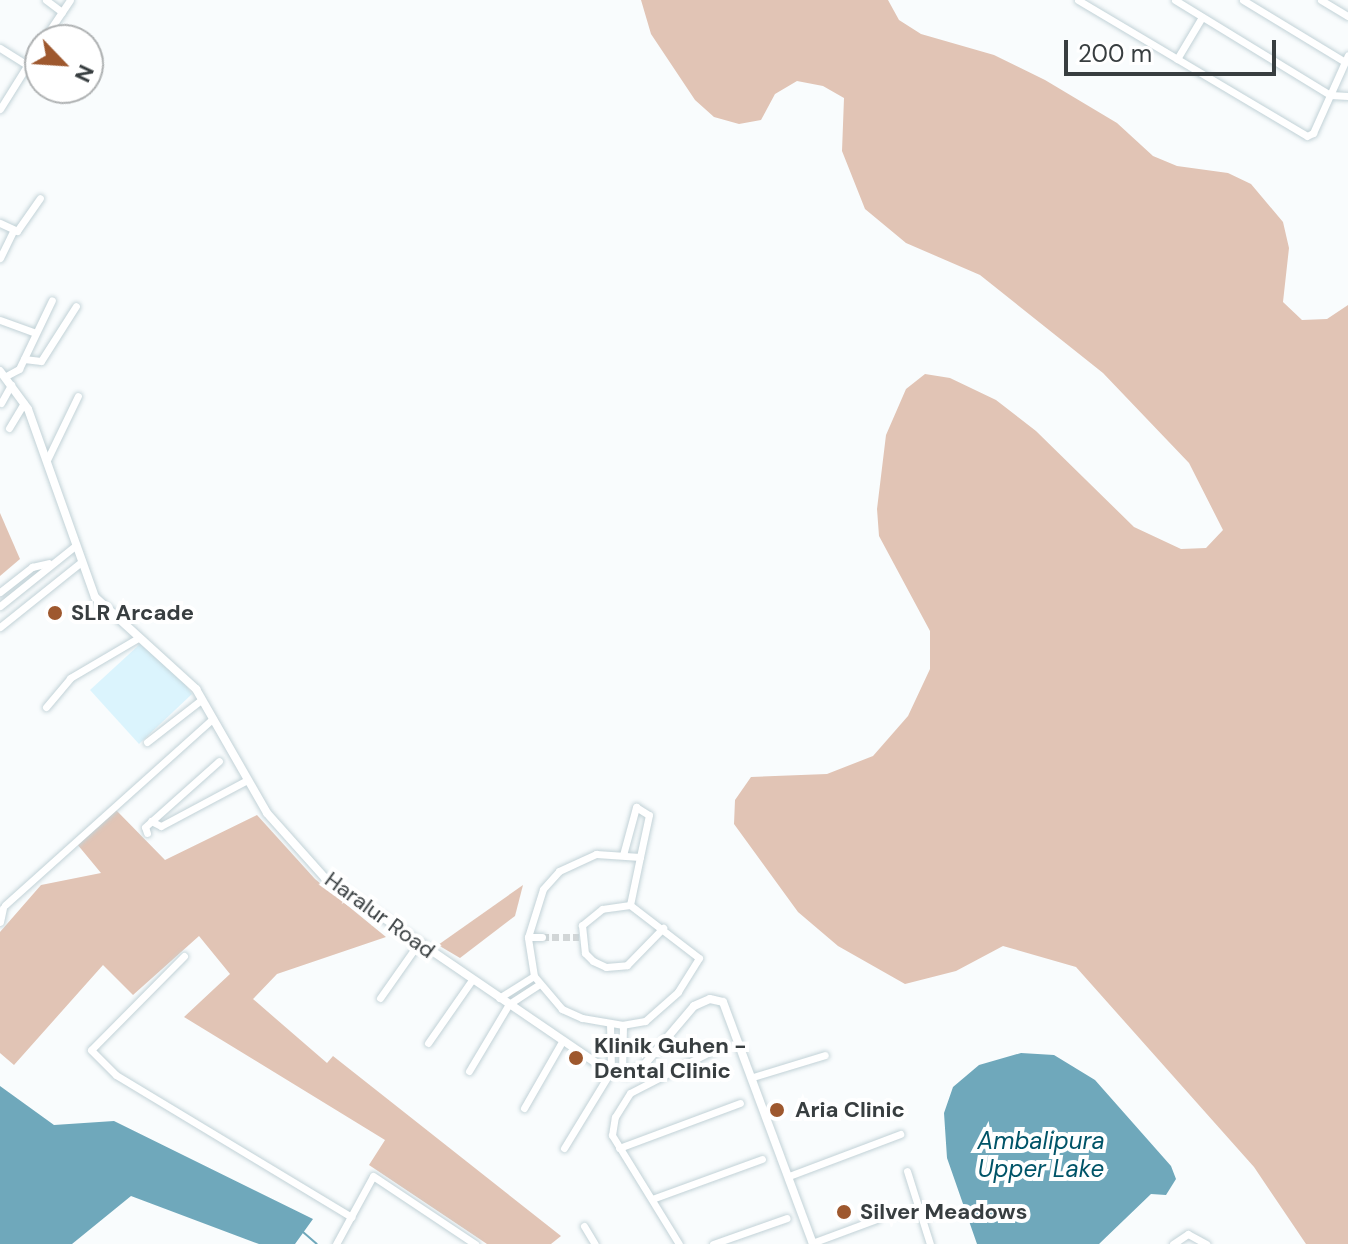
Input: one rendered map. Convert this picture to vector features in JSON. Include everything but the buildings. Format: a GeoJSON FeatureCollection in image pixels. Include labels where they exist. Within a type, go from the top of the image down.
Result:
{"type":"FeatureCollection","features":[{"type":"Feature","properties":{"kind":"street"},"geometry":{"type":"LineString","coordinates":[[46,0],[62,12]]}},
{"type":"Feature","properties":{"kind":"street"},"geometry":{"type":"LineString","coordinates":[[54,24],[70,0]]}},
{"type":"Feature","properties":{"kind":"street"},"geometry":{"type":"LineString","coordinates":[[1078,0],[1299,132],[1313,133],[1346,58],[1243,0]]}},
{"type":"Feature","properties":{"kind":"street"},"geometry":{"type":"LineString","coordinates":[[1175,0],[1330,95],[1348,96]]}},
{"type":"Feature","properties":{"kind":"street"},"geometry":{"type":"LineString","coordinates":[[1321,0],[1348,16]]}},
{"type":"Feature","properties":{"kind":"street"},"geometry":{"type":"LineString","coordinates":[[1177,59],[1202,17]]}},
{"type":"Feature","properties":{"kind":"street"},"geometry":{"type":"LineString","coordinates":[[0,48],[24,63]]}},
{"type":"Feature","properties":{"kind":"street"},"geometry":{"type":"LineString","coordinates":[[0,109],[24,70]]}},
{"type":"Feature","properties":{"kind":"street"},"geometry":{"type":"LineString","coordinates":[[0,258],[13,231],[37,209],[40,198]]}},
{"type":"Feature","properties":{"kind":"street"},"geometry":{"type":"LineString","coordinates":[[0,223],[13,231]]}},
{"type":"Feature","properties":{"kind":"street"},"geometry":{"type":"LineString","coordinates":[[3,374],[19,369],[52,300]]}},
{"type":"Feature","properties":{"kind":"street"},"geometry":{"type":"LineString","coordinates":[[24,359],[41,361],[76,306]]}},
{"type":"Feature","properties":{"kind":"street"},"geometry":{"type":"LineString","coordinates":[[0,320],[35,333]]}},
{"type":"Feature","properties":{"kind":"street","name":"Haralur Road"},"geometry":{"type":"LineString","coordinates":[[3,374],[24,403],[47,460],[80,563],[102,608],[181,671],[267,813],[325,878],[499,998],[611,1071],[622,1073]]}},
{"type":"Feature","properties":{"kind":"street"},"geometry":{"type":"LineString","coordinates":[[1,403],[11,385]]}},
{"type":"Feature","properties":{"kind":"street"},"geometry":{"type":"LineString","coordinates":[[47,460],[78,396]]}},
{"type":"Feature","properties":{"kind":"street"},"geometry":{"type":"LineString","coordinates":[[9,428],[24,403]]}},
{"type":"Feature","properties":{"kind":"street"},"geometry":{"type":"LineString","coordinates":[[0,606],[50,562],[75,546]]}},
{"type":"Feature","properties":{"kind":"street"},"geometry":{"type":"LineString","coordinates":[[0,592],[32,567],[50,562]]}},
{"type":"Feature","properties":{"kind":"street"},"geometry":{"type":"LineString","coordinates":[[0,627],[80,563]]}},
{"type":"Feature","properties":{"kind":"street"},"geometry":{"type":"LineString","coordinates":[[46,707],[70,678],[138,638]]}},
{"type":"Feature","properties":{"kind":"street"},"geometry":{"type":"LineString","coordinates":[[147,742],[201,700]]}},
{"type":"Feature","properties":{"kind":"street"},"geometry":{"type":"LineString","coordinates":[[0,922],[2,906],[211,720]]}},
{"type":"Feature","properties":{"kind":"street"},"geometry":{"type":"LineString","coordinates":[[147,833],[144,828],[151,821],[219,761]]}},
{"type":"Feature","properties":{"kind":"street"},"geometry":{"type":"LineString","coordinates":[[151,821],[161,826],[247,780]]}},
{"type":"Feature","properties":{"kind":"street"},"geometry":{"type":"LineString","coordinates":[[623,855],[636,807],[649,815],[630,905]]}},
{"type":"Feature","properties":{"kind":"street"},"geometry":{"type":"LineString","coordinates":[[640,857],[596,854],[559,871],[543,889],[528,937],[534,976],[538,985],[562,1009],[610,1024],[645,1021],[666,1006],[697,965],[698,953],[663,928],[630,905],[612,906],[590,916],[580,937],[593,961],[617,968],[627,965],[663,928]]}},
{"type":"Feature","properties":{"kind":"street"},"geometry":{"type":"LineString","coordinates":[[528,937],[542,937]]}},
{"type":"Feature","properties":{"kind":"street"},"geometry":{"type":"LineString","coordinates":[[380,998],[418,944]]}},
{"type":"Feature","properties":{"kind":"street"},"geometry":{"type":"LineString","coordinates":[[184,956],[91,1050],[116,1075],[351,1217]]}},
{"type":"Feature","properties":{"kind":"street"},"geometry":{"type":"LineString","coordinates":[[499,998],[534,976]]}},
{"type":"Feature","properties":{"kind":"street"},"geometry":{"type":"LineString","coordinates":[[428,1043],[472,980]]}},
{"type":"Feature","properties":{"kind":"street"},"geometry":{"type":"LineString","coordinates":[[469,1071],[509,1004],[538,985]]}},
{"type":"Feature","properties":{"kind":"street"},"geometry":{"type":"LineString","coordinates":[[623,1025],[622,1073],[644,1065],[694,1006],[710,999],[723,1002],[812,1244],[877,1219]]}},
{"type":"Feature","properties":{"kind":"street"},"geometry":{"type":"LineString","coordinates":[[564,1148],[611,1071],[610,1024]]}},
{"type":"Feature","properties":{"kind":"street"},"geometry":{"type":"LineString","coordinates":[[524,1108],[563,1040]]}},
{"type":"Feature","properties":{"kind":"street"},"geometry":{"type":"LineString","coordinates":[[679,1244],[612,1135],[615,1117],[630,1093],[719,1047]]}},
{"type":"Feature","properties":{"kind":"street"},"geometry":{"type":"LineString","coordinates":[[753,1077],[825,1055]]}},
{"type":"Feature","properties":{"kind":"street"},"geometry":{"type":"LineString","coordinates":[[619,1148],[740,1103]]}},
{"type":"Feature","properties":{"kind":"street"},"geometry":{"type":"LineString","coordinates":[[789,1176],[900,1134]]}},
{"type":"Feature","properties":{"kind":"street"},"geometry":{"type":"LineString","coordinates":[[652,1199],[762,1159]]}},
{"type":"Feature","properties":{"kind":"street"},"geometry":{"type":"LineString","coordinates":[[907,1171],[930,1244]]}},
{"type":"Feature","properties":{"kind":"street"},"geometry":{"type":"LineString","coordinates":[[336,1244],[373,1176],[475,1244]]}},
{"type":"Feature","properties":{"kind":"street"},"geometry":{"type":"LineString","coordinates":[[713,1244],[787,1218]]}},
{"type":"Feature","properties":{"kind":"street"},"geometry":{"type":"LineString","coordinates":[[584,1226],[595,1244]]}},
{"type":"Feature","properties":{"kind":"street"},"geometry":{"type":"LineString","coordinates":[[1173,1244],[1188,1234],[1206,1244]]}},
{"type":"Feature","properties":{"kind":"shaded area"},"geometry":{"type":"Polygon","coordinates":[[[641,0],[888,0],[899,20],[921,34],[994,55],[1045,80],[1117,123],[1153,156],[1177,166],[1228,173],[1251,184],[1283,222],[1289,248],[1283,302],[1302,320],[1327,319],[1348,305],[1348,1244],[1306,1244],[1254,1167],[1076,967],[1003,946],[956,971],[905,984],[838,946],[798,912],[734,824],[735,800],[751,777],[827,774],[873,756],[908,716],[930,669],[930,631],[879,536],[877,509],[886,435],[906,389],[925,374],[950,378],[996,400],[1036,431],[1134,527],[1181,549],[1206,548],[1223,530],[1189,463],[1103,373],[980,275],[906,243],[865,209],[842,151],[844,98],[823,86],[797,81],[775,94],[761,120],[739,124],[714,117],[695,100],[651,34],[641,0]]]}},
{"type":"Feature","properties":{"kind":"shaded area"},"geometry":{"type":"Polygon","coordinates":[[[0,513],[20,559],[0,576],[0,513]]]}},
{"type":"Feature","properties":{"kind":"shaded area"},"geometry":{"type":"Polygon","coordinates":[[[140,644],[175,671],[192,694],[139,744],[90,690],[140,644]]]}},
{"type":"Feature","properties":{"kind":"shaded area"},"geometry":{"type":"Polygon","coordinates":[[[116,810],[165,860],[257,815],[315,879],[386,937],[277,974],[253,999],[327,1063],[333,1056],[561,1236],[551,1244],[487,1244],[369,1165],[385,1140],[184,1017],[230,974],[199,936],[133,995],[103,965],[14,1065],[0,1053],[0,932],[41,885],[101,873],[77,844],[116,810]]]}},
{"type":"Feature","properties":{"kind":"shaded area"},"geometry":{"type":"Polygon","coordinates":[[[523,885],[515,916],[460,958],[438,945],[523,885]]]}},
{"type":"Feature","properties":{"kind":"water","name":"Ambalipura Upper Lake"},"geometry":{"type":"Polygon","coordinates":[[[1021,1053],[1054,1055],[1095,1080],[1171,1166],[1176,1179],[1166,1195],[1151,1194],[1099,1244],[977,1244],[947,1158],[944,1113],[953,1087],[979,1065],[1021,1053]]]}},
{"type":"Feature","properties":{"kind":"water"},"geometry":{"type":"Polygon","coordinates":[[[0,1086],[54,1125],[114,1121],[313,1219],[295,1244],[259,1244],[131,1196],[72,1244],[0,1244],[0,1086]]]}},
{"type":"Feature","properties":{"kind":"waterway"},"geometry":{"type":"LineString","coordinates":[[303,1232],[317,1244]]}},
{"type":"Feature","properties":{"kind":"tunnel"},"geometry":{"type":"LineString","coordinates":[[542,937],[579,937]]}},
{"type":"Feature","properties":{"kind":"place","name":"SLR Arcade"},"geometry":{"type":"Point","coordinates":[55,613]}},
{"type":"Feature","properties":{"kind":"place","name":"Klinik Guhen - Dental Clinic"},"geometry":{"type":"Point","coordinates":[576,1058]}},
{"type":"Feature","properties":{"kind":"place","name":"Aria Clinic"},"geometry":{"type":"Point","coordinates":[777,1110]}},
{"type":"Feature","properties":{"kind":"place","name":"Silver Meadows"},"geometry":{"type":"Point","coordinates":[844,1212]}}]}
